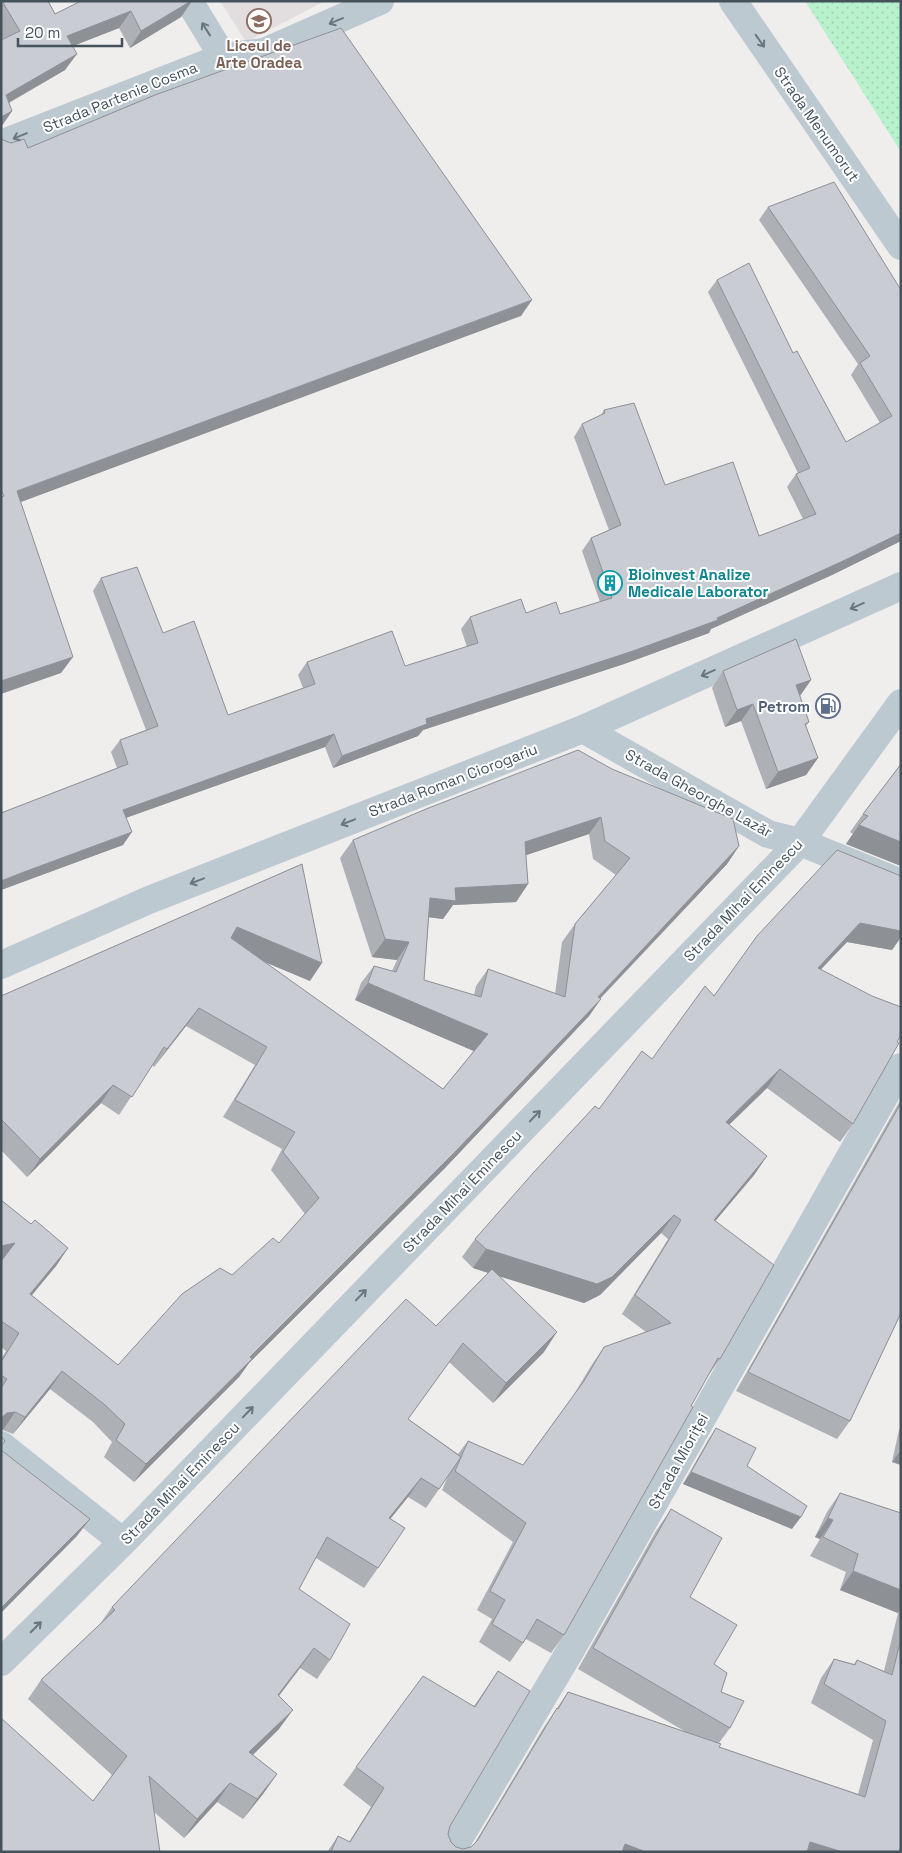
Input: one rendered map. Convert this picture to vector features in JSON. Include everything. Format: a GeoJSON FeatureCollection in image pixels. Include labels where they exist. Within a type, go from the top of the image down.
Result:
{"type":"FeatureCollection","features":[{"type":"Feature","properties":{"kind":"street"},"geometry":{"type":"LineString","coordinates":[[189,1],[223,56]]}},
{"type":"Feature","properties":{"kind":"street","name":"Strada Partenie Cosma"},"geometry":{"type":"LineString","coordinates":[[1,144],[223,56],[264,52],[380,1]]}},
{"type":"Feature","properties":{"kind":"street","name":"Strada Menumorut"},"geometry":{"type":"LineString","coordinates":[[733,1],[890,216],[901,246]]}},
{"type":"Feature","properties":{"kind":"street","name":"Strada Roman Ciorogariu"},"geometry":{"type":"LineString","coordinates":[[1,965],[149,900],[583,729],[900,587]]}},
{"type":"Feature","properties":{"kind":"street","name":"Strada Mihai Eminescu"},"geometry":{"type":"LineString","coordinates":[[1,1662],[123,1542],[800,842],[901,703]]}},
{"type":"Feature","properties":{"kind":"street","name":"Strada Gheorghe Lazăr"},"geometry":{"type":"LineString","coordinates":[[583,729],[768,834],[800,842],[901,883]]}},
{"type":"Feature","properties":{"kind":"street","name":"Strada Mioriței"},"geometry":{"type":"LineString","coordinates":[[451,1852],[569,1654],[901,1067]]}},
{"type":"Feature","properties":{"kind":"street"},"geometry":{"type":"LineString","coordinates":[[1,1445],[123,1542]]}},
{"type":"Feature","properties":{"kind":"shaded area","name":"Liceul de Arte Oradea"},"geometry":{"type":"Polygon","coordinates":[[[220,1],[325,1],[246,42],[220,1]]]}},
{"type":"Feature","properties":{"kind":"green space"},"geometry":{"type":"Polygon","coordinates":[[[805,1],[901,1],[901,152],[805,1]]]}},
{"type":"Feature","properties":{"kind":"building"},"geometry":{"type":"Polygon","coordinates":[[[2,1],[48,1],[55,14],[81,1],[191,1],[141,31],[131,11],[67,36],[77,54],[6,95],[12,111],[1,117],[1,40],[20,31],[2,1]]]}},
{"type":"Feature","properties":{"kind":"building"},"geometry":{"type":"Polygon","coordinates":[[[341,28],[532,300],[17,491],[73,657],[1,681],[1,497],[4,496],[1,490],[1,137],[3,140],[11,143],[24,139],[28,148],[155,95],[341,28]]]}},
{"type":"Feature","properties":{"kind":"building"},"geometry":{"type":"Polygon","coordinates":[[[834,182],[901,290],[901,533],[717,618],[718,620],[633,651],[426,719],[427,724],[342,756],[334,734],[123,810],[132,832],[1,881],[1,813],[128,764],[120,740],[158,726],[101,578],[137,567],[163,633],[194,621],[228,715],[315,684],[307,662],[392,631],[405,666],[478,643],[470,617],[521,599],[526,613],[556,602],[560,614],[612,598],[591,538],[621,525],[582,424],[605,413],[604,410],[634,403],[665,485],[733,462],[759,536],[816,514],[796,474],[810,468],[717,280],[749,263],[793,353],[797,351],[846,442],[892,416],[860,363],[870,356],[768,207],[834,182]]]}},
{"type":"Feature","properties":{"kind":"building"},"geometry":{"type":"Polygon","coordinates":[[[796,639],[811,680],[796,685],[809,722],[805,724],[818,758],[778,772],[753,704],[737,710],[723,671],[796,639]]]}},
{"type":"Feature","properties":{"kind":"building"},"geometry":{"type":"Polygon","coordinates":[[[578,750],[612,769],[733,819],[739,846],[598,997],[601,999],[456,1151],[146,1464],[116,1440],[125,1424],[105,1405],[62,1371],[25,1417],[15,1412],[7,1413],[1,1418],[1,1388],[7,1379],[1,1375],[1,1362],[19,1333],[1,1321],[1,1261],[15,1243],[1,1246],[1,1200],[31,1224],[35,1220],[68,1248],[30,1294],[118,1365],[182,1294],[220,1268],[232,1275],[273,1238],[279,1243],[319,1198],[283,1152],[295,1132],[235,1100],[267,1047],[199,1008],[167,1049],[164,1047],[132,1097],[113,1085],[40,1159],[1,1119],[1,996],[302,864],[322,963],[237,927],[231,938],[443,1089],[488,1034],[368,983],[374,966],[396,972],[409,942],[385,939],[353,840],[426,809],[578,750]],[[601,817],[525,842],[528,884],[455,888],[456,901],[430,898],[424,980],[481,997],[488,969],[565,997],[575,924],[630,858],[605,841],[601,817]]]}},
{"type":"Feature","properties":{"kind":"building"},"geometry":{"type":"Polygon","coordinates":[[[901,764],[901,842],[859,825],[868,816],[863,814],[901,764]]]}},
{"type":"Feature","properties":{"kind":"building"},"geometry":{"type":"Polygon","coordinates":[[[837,850],[901,876],[901,931],[860,923],[818,968],[872,996],[901,1007],[901,1035],[897,1042],[899,1043],[853,1124],[780,1069],[726,1122],[767,1156],[714,1220],[774,1265],[720,1359],[718,1358],[691,1406],[693,1407],[564,1635],[537,1619],[523,1643],[492,1624],[505,1600],[490,1591],[526,1523],[455,1471],[468,1441],[523,1465],[584,1381],[604,1347],[671,1323],[635,1295],[681,1220],[674,1215],[612,1277],[597,1284],[486,1249],[475,1239],[595,1106],[599,1109],[642,1051],[652,1059],[705,986],[714,996],[757,936],[837,850]]]}},
{"type":"Feature","properties":{"kind":"building"},"geometry":{"type":"Polygon","coordinates":[[[901,1103],[901,1313],[850,1421],[748,1372],[901,1103]]]}},
{"type":"Feature","properties":{"kind":"building"},"geometry":{"type":"Polygon","coordinates":[[[492,1269],[557,1332],[506,1383],[463,1343],[408,1419],[461,1457],[439,1489],[421,1478],[389,1518],[405,1528],[378,1568],[327,1537],[299,1589],[350,1624],[330,1660],[314,1648],[278,1695],[293,1710],[249,1752],[277,1774],[257,1799],[230,1783],[197,1819],[149,1776],[160,1852],[1,1852],[1,1718],[93,1801],[127,1756],[41,1680],[115,1610],[112,1607],[406,1299],[436,1326],[492,1269]]]}},
{"type":"Feature","properties":{"kind":"building"},"geometry":{"type":"Polygon","coordinates":[[[716,1428],[756,1448],[747,1466],[807,1506],[801,1517],[691,1472],[716,1428]]]}},
{"type":"Feature","properties":{"kind":"building"},"geometry":{"type":"Polygon","coordinates":[[[1,1436],[5,1441],[1,1446],[1,1436]]]}},
{"type":"Feature","properties":{"kind":"building"},"geometry":{"type":"Polygon","coordinates":[[[1,1450],[90,1519],[1,1608],[1,1450]]]}},
{"type":"Feature","properties":{"kind":"building"},"geometry":{"type":"Polygon","coordinates":[[[840,1493],[901,1513],[901,1590],[853,1571],[858,1554],[823,1537],[833,1520],[828,1518],[840,1493]]]}},
{"type":"Feature","properties":{"kind":"building"},"geometry":{"type":"Polygon","coordinates":[[[671,1509],[722,1538],[690,1597],[737,1625],[714,1664],[727,1673],[721,1692],[744,1701],[730,1728],[593,1648],[671,1509]]]}},
{"type":"Feature","properties":{"kind":"building"},"geometry":{"type":"Polygon","coordinates":[[[901,1639],[901,1846],[899,1852],[843,1852],[810,1842],[807,1852],[646,1852],[625,1844],[622,1852],[331,1852],[338,1836],[350,1842],[384,1788],[356,1767],[423,1676],[475,1707],[498,1671],[530,1691],[450,1826],[448,1834],[451,1842],[456,1847],[463,1849],[471,1847],[477,1841],[568,1692],[721,1744],[719,1747],[865,1797],[886,1721],[824,1684],[834,1659],[855,1665],[857,1660],[892,1675],[901,1639]]]}},
{"type":"Feature","properties":{"kind":"place","name":"Liceul de Arte Oradea"},"geometry":{"type":"Point","coordinates":[259,21]}},
{"type":"Feature","properties":{"kind":"place","name":"Bioinvest Analize Medicale Laborator"},"geometry":{"type":"Point","coordinates":[610,583]}},
{"type":"Feature","properties":{"kind":"place","name":"Petrom"},"geometry":{"type":"Point","coordinates":[828,706]}}]}
